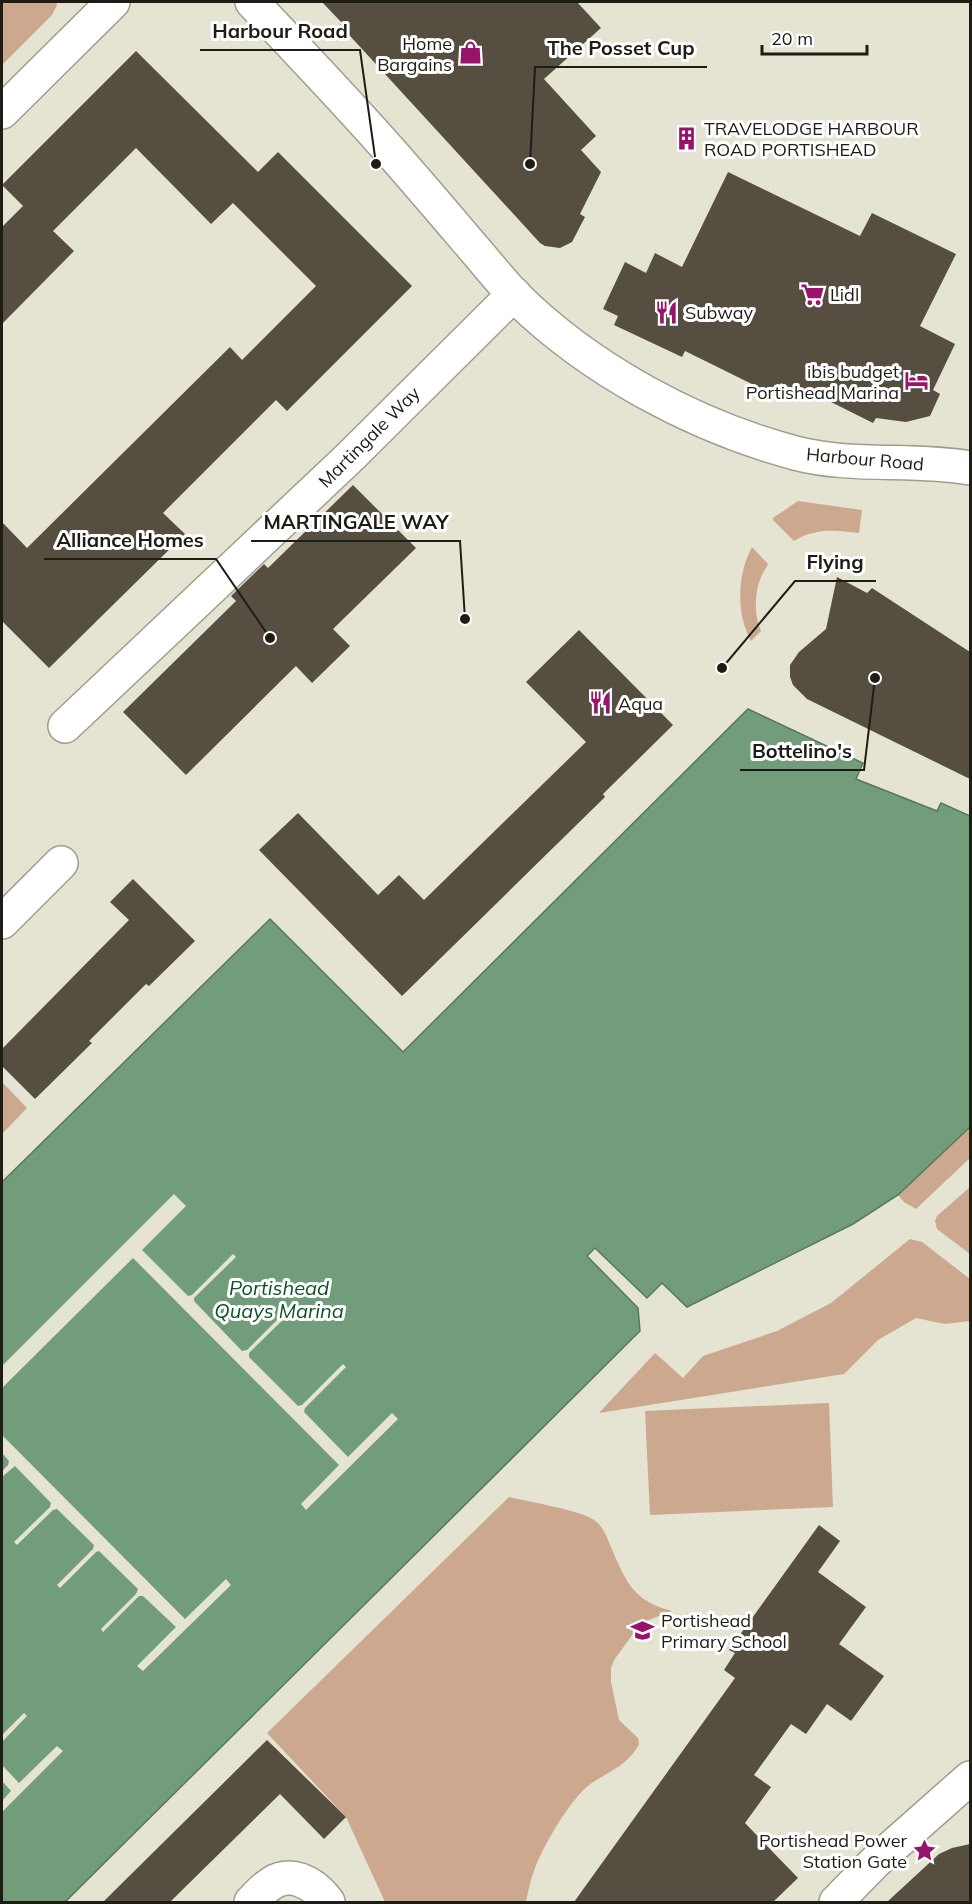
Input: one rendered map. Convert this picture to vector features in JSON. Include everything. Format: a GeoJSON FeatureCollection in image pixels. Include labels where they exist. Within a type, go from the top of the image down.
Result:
{"type":"FeatureCollection","features":[{"type":"Feature","properties":{"kind":"street"},"geometry":{"type":"LineString","coordinates":[[2,112],[113,2]]}},
{"type":"Feature","properties":{"kind":"street","name":"Harbour Road"},"geometry":{"type":"LineString","coordinates":[[252,2],[389,150],[513,294],[573,346],[644,392],[760,443],[821,458],[970,468]]}},
{"type":"Feature","properties":{"kind":"street","name":"Martingale Way"},"geometry":{"type":"LineString","coordinates":[[65,726],[351,456],[513,294]]}},
{"type":"Feature","properties":{"kind":"street"},"geometry":{"type":"LineString","coordinates":[[4,913],[61,863]]}},
{"type":"Feature","properties":{"kind":"street"},"geometry":{"type":"LineString","coordinates":[[836,1902],[875,1862],[970,1778]]}},
{"type":"Feature","properties":{"kind":"street"},"geometry":{"type":"LineString","coordinates":[[251,1902],[268,1885],[288,1878],[306,1882],[323,1895],[328,1902]]}},
{"type":"Feature","properties":{"kind":"shaded area"},"geometry":{"type":"Polygon","coordinates":[[[2,2],[56,2],[57,5],[52,15],[2,65],[2,2]]]}},
{"type":"Feature","properties":{"kind":"shaded area"},"geometry":{"type":"Polygon","coordinates":[[[798,501],[862,510],[859,533],[817,532],[794,541],[773,518],[798,501]]]}},
{"type":"Feature","properties":{"kind":"shaded area"},"geometry":{"type":"Polygon","coordinates":[[[752,547],[768,564],[761,577],[756,597],[757,618],[761,631],[751,641],[743,619],[740,594],[743,570],[752,547]]]}},
{"type":"Feature","properties":{"kind":"shaded area"},"geometry":{"type":"Polygon","coordinates":[[[2,1082],[27,1108],[2,1134],[2,1082]]]}},
{"type":"Feature","properties":{"kind":"shaded area"},"geometry":{"type":"Polygon","coordinates":[[[970,1127],[970,1158],[916,1209],[904,1202],[898,1195],[970,1127]]]}},
{"type":"Feature","properties":{"kind":"shaded area"},"geometry":{"type":"Polygon","coordinates":[[[970,1187],[970,1254],[937,1229],[935,1221],[937,1216],[970,1187]]]}},
{"type":"Feature","properties":{"kind":"shaded area"},"geometry":{"type":"Polygon","coordinates":[[[910,1239],[922,1242],[970,1279],[970,1321],[945,1324],[916,1318],[878,1340],[844,1374],[599,1413],[655,1353],[683,1378],[703,1356],[777,1331],[831,1303],[910,1239]]]}},
{"type":"Feature","properties":{"kind":"shaded area"},"geometry":{"type":"Polygon","coordinates":[[[829,1403],[833,1507],[650,1515],[645,1411],[829,1403]]]}},
{"type":"Feature","properties":{"kind":"shaded area"},"geometry":{"type":"Polygon","coordinates":[[[509,1497],[566,1510],[594,1520],[604,1532],[632,1588],[648,1602],[672,1611],[641,1623],[614,1660],[611,1668],[611,1682],[619,1720],[638,1738],[639,1744],[623,1763],[589,1785],[565,1812],[538,1861],[526,1902],[385,1902],[346,1817],[267,1733],[509,1497]]]}},
{"type":"Feature","properties":{"kind":"water","name":"Portishead Quays Marina"},"geometry":{"type":"Polygon","coordinates":[[[748,709],[863,763],[856,779],[937,811],[941,803],[970,816],[970,1127],[898,1195],[853,1224],[687,1307],[662,1283],[647,1298],[595,1248],[587,1256],[638,1308],[640,1331],[65,1902],[2,1902],[2,1182],[270,919],[403,1052],[748,709]]]}},
{"type":"Feature","properties":{"kind":"pier"},"geometry":{"type":"Polygon","coordinates":[[[174,1194],[186,1206],[142,1250],[188,1296],[192,1295],[233,1254],[236,1257],[194,1298],[194,1301],[242,1351],[247,1350],[288,1309],[291,1312],[249,1353],[249,1357],[298,1406],[302,1405],[343,1364],[346,1367],[305,1408],[304,1412],[348,1457],[392,1413],[398,1419],[306,1510],[301,1504],[339,1465],[133,1258],[2,1388],[2,1366],[174,1194]]]}},
{"type":"Feature","properties":{"kind":"pier"},"geometry":{"type":"Polygon","coordinates":[[[2,1435],[185,1619],[226,1579],[231,1585],[143,1671],[137,1666],[176,1627],[143,1596],[139,1596],[103,1632],[101,1629],[136,1594],[138,1589],[99,1551],[60,1588],[57,1585],[93,1549],[94,1545],[57,1509],[53,1510],[17,1545],[14,1542],[50,1507],[51,1503],[15,1466],[2,1477],[2,1471],[9,1461],[2,1453],[2,1435]]]}},
{"type":"Feature","properties":{"kind":"pier"},"geometry":{"type":"Polygon","coordinates":[[[24,1713],[27,1716],[2,1742],[2,1735],[24,1713]]]}},
{"type":"Feature","properties":{"kind":"pier"},"geometry":{"type":"Polygon","coordinates":[[[57,1746],[63,1751],[2,1812],[2,1801],[11,1791],[2,1781],[2,1765],[19,1783],[57,1746]]]}},
{"type":"Feature","properties":{"kind":"building","name":"Home Bargains"},"geometry":{"type":"Polygon","coordinates":[[[322,2],[577,2],[601,28],[544,79],[596,136],[581,150],[601,172],[580,214],[585,217],[572,242],[560,248],[540,243],[340,25],[342,23],[322,2]]]}},
{"type":"Feature","properties":{"kind":"building"},"geometry":{"type":"Polygon","coordinates":[[[136,51],[258,172],[278,152],[412,286],[287,411],[276,400],[163,513],[185,534],[49,668],[2,621],[2,522],[27,548],[230,347],[242,360],[316,286],[233,203],[211,224],[136,148],[53,231],[74,251],[2,324],[2,227],[23,206],[2,185],[136,51]]]}},
{"type":"Feature","properties":{"kind":"building","name":"Lidl"},"geometry":{"type":"Polygon","coordinates":[[[728,172],[860,236],[872,213],[956,254],[920,326],[955,344],[933,390],[940,394],[930,416],[906,422],[876,418],[873,423],[813,393],[810,398],[781,383],[774,395],[685,351],[682,357],[614,325],[618,316],[603,309],[625,262],[646,273],[655,253],[682,267],[728,172]]]}},
{"type":"Feature","properties":{"kind":"building"},"geometry":{"type":"Polygon","coordinates":[[[353,485],[416,548],[333,629],[350,646],[312,683],[296,666],[186,775],[123,712],[236,601],[231,596],[264,564],[268,568],[353,485]]]}},
{"type":"Feature","properties":{"kind":"building"},"geometry":{"type":"Polygon","coordinates":[[[837,577],[867,593],[872,588],[970,652],[970,779],[807,699],[793,685],[790,665],[799,652],[826,629],[837,577]]]}},
{"type":"Feature","properties":{"kind":"building"},"geometry":{"type":"Polygon","coordinates":[[[579,630],[673,725],[603,794],[605,797],[402,996],[259,850],[298,813],[378,895],[399,875],[424,900],[586,742],[526,682],[579,630]]]}},
{"type":"Feature","properties":{"kind":"building"},"geometry":{"type":"Polygon","coordinates":[[[133,879],[195,941],[149,986],[146,984],[89,1041],[92,1043],[35,1099],[2,1066],[2,1049],[129,920],[110,902],[133,879]]]}},
{"type":"Feature","properties":{"kind":"building"},"geometry":{"type":"Polygon","coordinates":[[[819,1525],[840,1541],[818,1572],[866,1607],[839,1644],[884,1676],[851,1721],[827,1704],[806,1734],[791,1724],[754,1775],[771,1787],[745,1823],[798,1878],[773,1902],[574,1902],[735,1678],[724,1670],[735,1653],[729,1650],[819,1525]]]}},
{"type":"Feature","properties":{"kind":"building"},"geometry":{"type":"Polygon","coordinates":[[[267,1740],[346,1817],[324,1839],[280,1794],[170,1902],[103,1902],[267,1740]]]}},
{"type":"Feature","properties":{"kind":"building"},"geometry":{"type":"Polygon","coordinates":[[[970,1844],[970,1902],[887,1902],[939,1854],[970,1844]]]}},
{"type":"Feature","properties":{"kind":"place","name":"Home Bargains"},"geometry":{"type":"Point","coordinates":[470,53]}},
{"type":"Feature","properties":{"kind":"place","name":"TRAVELODGE HARBOUR ROAD PORTISHEAD"},"geometry":{"type":"Point","coordinates":[686,138]}},
{"type":"Feature","properties":{"kind":"place","name":"Harbour Road"},"geometry":{"type":"Point","coordinates":[376,164]}},
{"type":"Feature","properties":{"kind":"place","name":"The Posset Cup"},"geometry":{"type":"Point","coordinates":[530,164]}},
{"type":"Feature","properties":{"kind":"place","name":"Lidl"},"geometry":{"type":"Point","coordinates":[812,294]}},
{"type":"Feature","properties":{"kind":"place","name":"Subway"},"geometry":{"type":"Point","coordinates":[667,312]}},
{"type":"Feature","properties":{"kind":"place","name":"ibis budget Portishead Marina"},"geometry":{"type":"Point","coordinates":[917,381]}},
{"type":"Feature","properties":{"kind":"place","name":"MARTINGALE WAY"},"geometry":{"type":"Point","coordinates":[465,619]}},
{"type":"Feature","properties":{"kind":"place","name":"Alliance Homes"},"geometry":{"type":"Point","coordinates":[270,638]}},
{"type":"Feature","properties":{"kind":"place","name":"Flying"},"geometry":{"type":"Point","coordinates":[722,668]}},
{"type":"Feature","properties":{"kind":"place","name":"Bottelino's"},"geometry":{"type":"Point","coordinates":[875,678]}},
{"type":"Feature","properties":{"kind":"place","name":"Aqua"},"geometry":{"type":"Point","coordinates":[600,703]}},
{"type":"Feature","properties":{"kind":"place","name":"Portishead Primary School"},"geometry":{"type":"Point","coordinates":[643,1630]}},
{"type":"Feature","properties":{"kind":"place","name":"Portishead Power Station Gate"},"geometry":{"type":"Point","coordinates":[925,1850]}}]}
